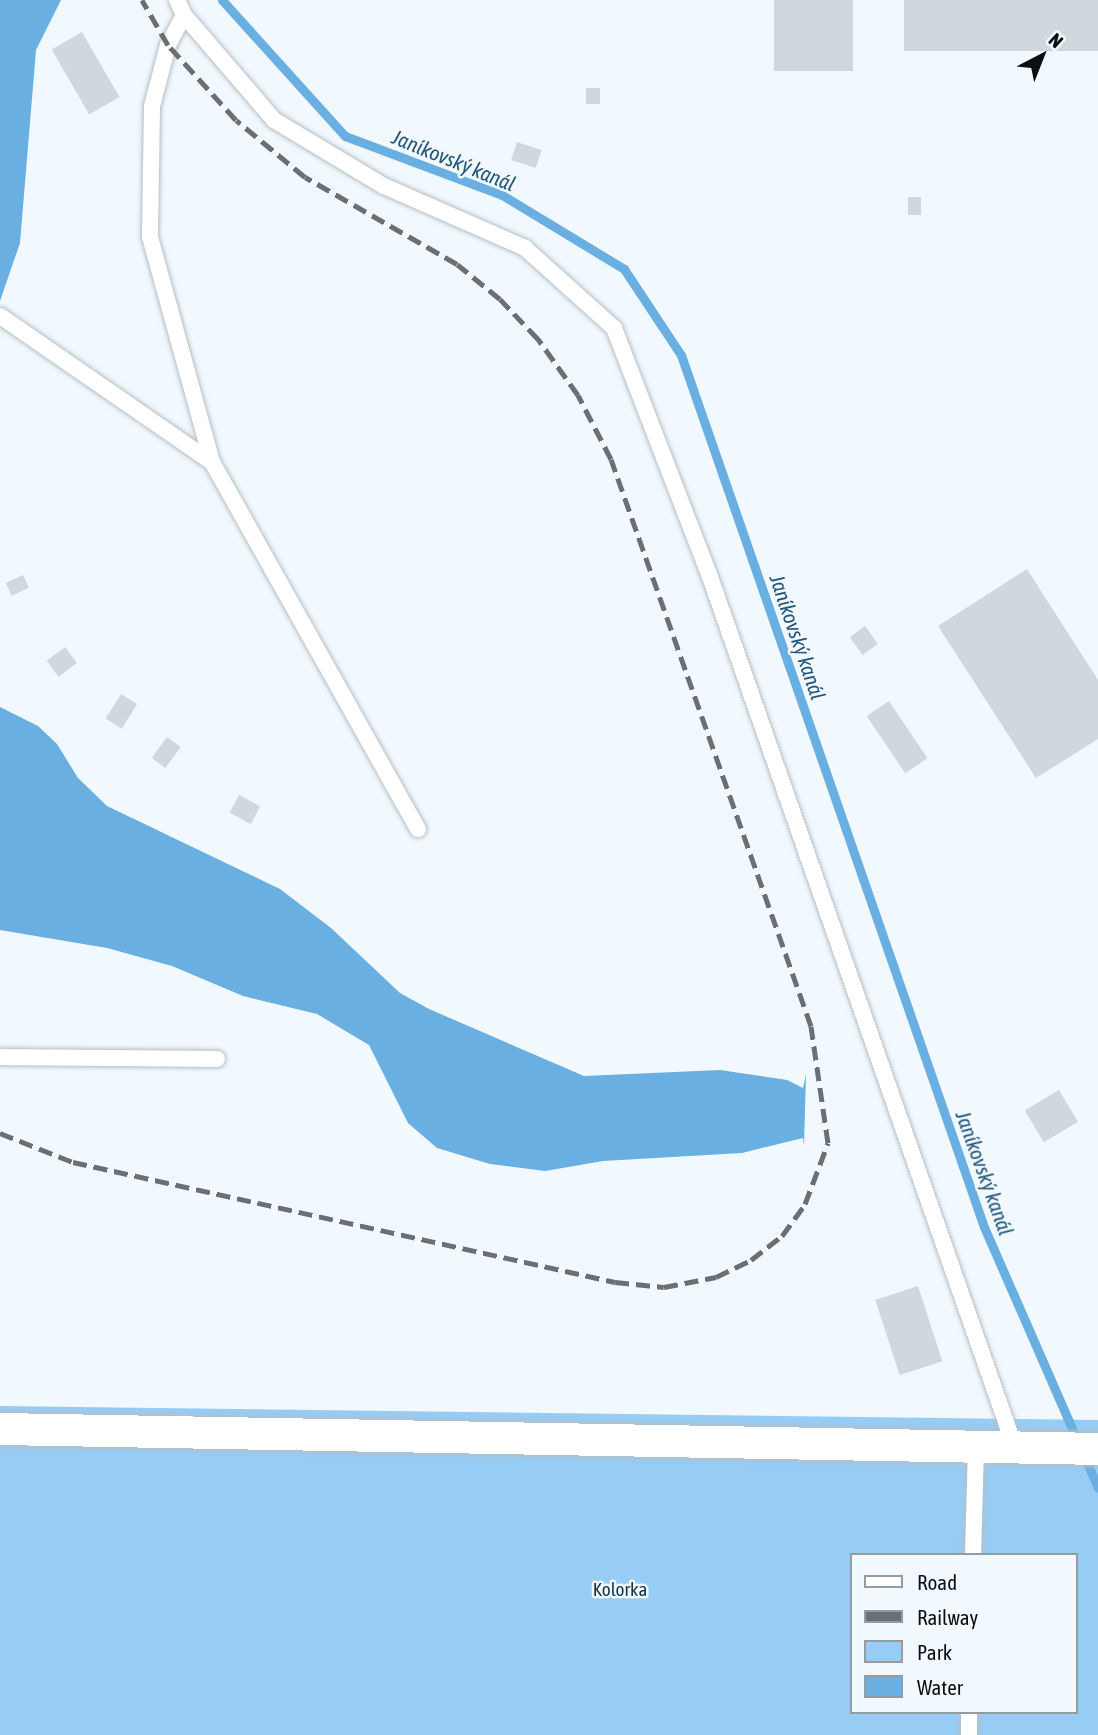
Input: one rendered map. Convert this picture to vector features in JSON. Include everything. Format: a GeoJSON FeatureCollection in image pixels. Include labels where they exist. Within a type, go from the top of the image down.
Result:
{"type":"FeatureCollection","features":[{"type":"Feature","properties":{"kind":"street"},"geometry":{"type":"LineString","coordinates":[[0,1429],[1098,1449]]}},
{"type":"Feature","properties":{"kind":"lane"},"geometry":{"type":"LineString","coordinates":[[180,7],[152,106],[150,237],[212,463],[418,829]]}},
{"type":"Feature","properties":{"kind":"lane"},"geometry":{"type":"LineString","coordinates":[[180,7],[274,120],[384,186],[525,248],[614,328],[709,574],[1015,1448]]}},
{"type":"Feature","properties":{"kind":"lane"},"geometry":{"type":"LineString","coordinates":[[0,316],[212,463]]}},
{"type":"Feature","properties":{"kind":"lane"},"geometry":{"type":"LineString","coordinates":[[0,1057],[217,1059]]}},
{"type":"Feature","properties":{"kind":"lane"},"geometry":{"type":"LineString","coordinates":[[973,1553],[976,1447]]}},
{"type":"Feature","properties":{"kind":"lane"},"geometry":{"type":"LineString","coordinates":[[969,1714],[969,1735]]}},
{"type":"Feature","properties":{"kind":"green space","name":"Kolorka"},"geometry":{"type":"Polygon","coordinates":[[[0,1406],[1098,1420],[1098,1735],[0,1735],[0,1406]]]}},
{"type":"Feature","properties":{"kind":"water"},"geometry":{"type":"Polygon","coordinates":[[[0,0],[61,0],[36,50],[20,243],[0,301],[0,0]]]}},
{"type":"Feature","properties":{"kind":"water"},"geometry":{"type":"Polygon","coordinates":[[[0,707],[38,726],[57,744],[78,778],[107,806],[280,889],[331,928],[400,993],[429,1009],[584,1076],[720,1070],[787,1080],[803,1088],[806,1074],[804,1146],[803,1138],[742,1153],[603,1161],[545,1171],[490,1164],[437,1148],[408,1123],[369,1045],[317,1014],[243,996],[172,966],[107,948],[0,930],[0,707]]]}},
{"type":"Feature","properties":{"kind":"building"},"geometry":{"type":"Polygon","coordinates":[[[774,0],[853,0],[853,71],[774,71],[774,0]]]}},
{"type":"Feature","properties":{"kind":"building"},"geometry":{"type":"Polygon","coordinates":[[[904,0],[1098,0],[1098,51],[904,51],[904,0]]]}},
{"type":"Feature","properties":{"kind":"building"},"geometry":{"type":"Polygon","coordinates":[[[82,32],[120,97],[89,114],[52,50],[82,32]]]}},
{"type":"Feature","properties":{"kind":"building"},"geometry":{"type":"Polygon","coordinates":[[[586,88],[600,88],[600,104],[586,104],[586,88]]]}},
{"type":"Feature","properties":{"kind":"building"},"geometry":{"type":"Polygon","coordinates":[[[517,142],[542,150],[536,168],[511,160],[517,142]]]}},
{"type":"Feature","properties":{"kind":"building"},"geometry":{"type":"Polygon","coordinates":[[[908,197],[921,197],[921,215],[908,215],[908,197]]]}},
{"type":"Feature","properties":{"kind":"building"},"geometry":{"type":"Polygon","coordinates":[[[1027,569],[1098,680],[1098,739],[1036,778],[938,626],[1027,569]]]}},
{"type":"Feature","properties":{"kind":"building"},"geometry":{"type":"Polygon","coordinates":[[[23,575],[29,588],[12,596],[6,583],[23,575]]]}},
{"type":"Feature","properties":{"kind":"building"},"geometry":{"type":"Polygon","coordinates":[[[865,626],[878,644],[863,655],[850,637],[865,626]]]}},
{"type":"Feature","properties":{"kind":"building"},"geometry":{"type":"Polygon","coordinates":[[[65,647],[77,663],[59,677],[47,661],[65,647]]]}},
{"type":"Feature","properties":{"kind":"building"},"geometry":{"type":"Polygon","coordinates":[[[121,694],[137,704],[122,729],[106,719],[121,694]]]}},
{"type":"Feature","properties":{"kind":"building"},"geometry":{"type":"Polygon","coordinates":[[[889,701],[928,758],[905,773],[867,716],[889,701]]]}},
{"type":"Feature","properties":{"kind":"building"},"geometry":{"type":"Polygon","coordinates":[[[167,737],[181,747],[165,768],[152,758],[167,737]]]}},
{"type":"Feature","properties":{"kind":"building"},"geometry":{"type":"Polygon","coordinates":[[[239,795],[260,806],[251,824],[230,813],[239,795]]]}},
{"type":"Feature","properties":{"kind":"building"},"geometry":{"type":"Polygon","coordinates":[[[1059,1090],[1078,1122],[1044,1142],[1025,1111],[1059,1090]]]}},
{"type":"Feature","properties":{"kind":"building"},"geometry":{"type":"Polygon","coordinates":[[[918,1286],[942,1361],[900,1375],[875,1300],[918,1286]]]}},
{"type":"Feature","properties":{"kind":"waterway","name":"Janíkovský kanál"},"geometry":{"type":"LineString","coordinates":[[222,0],[345,136],[502,195],[624,269],[681,355],[984,1227],[1078,1442]]}},
{"type":"Feature","properties":{"kind":"waterway","name":"Janíkovský kanál"},"geometry":{"type":"LineString","coordinates":[[1083,1454],[1098,1488]]}},
{"type":"Feature","properties":{"kind":"railway"},"geometry":{"type":"LineString","coordinates":[[0,1133],[73,1162],[615,1282],[664,1287],[716,1277],[751,1260],[782,1236],[805,1204],[828,1143],[811,1026],[611,459],[578,395],[538,339],[500,299],[457,264],[305,177],[236,120],[168,45],[142,0]]}}]}
